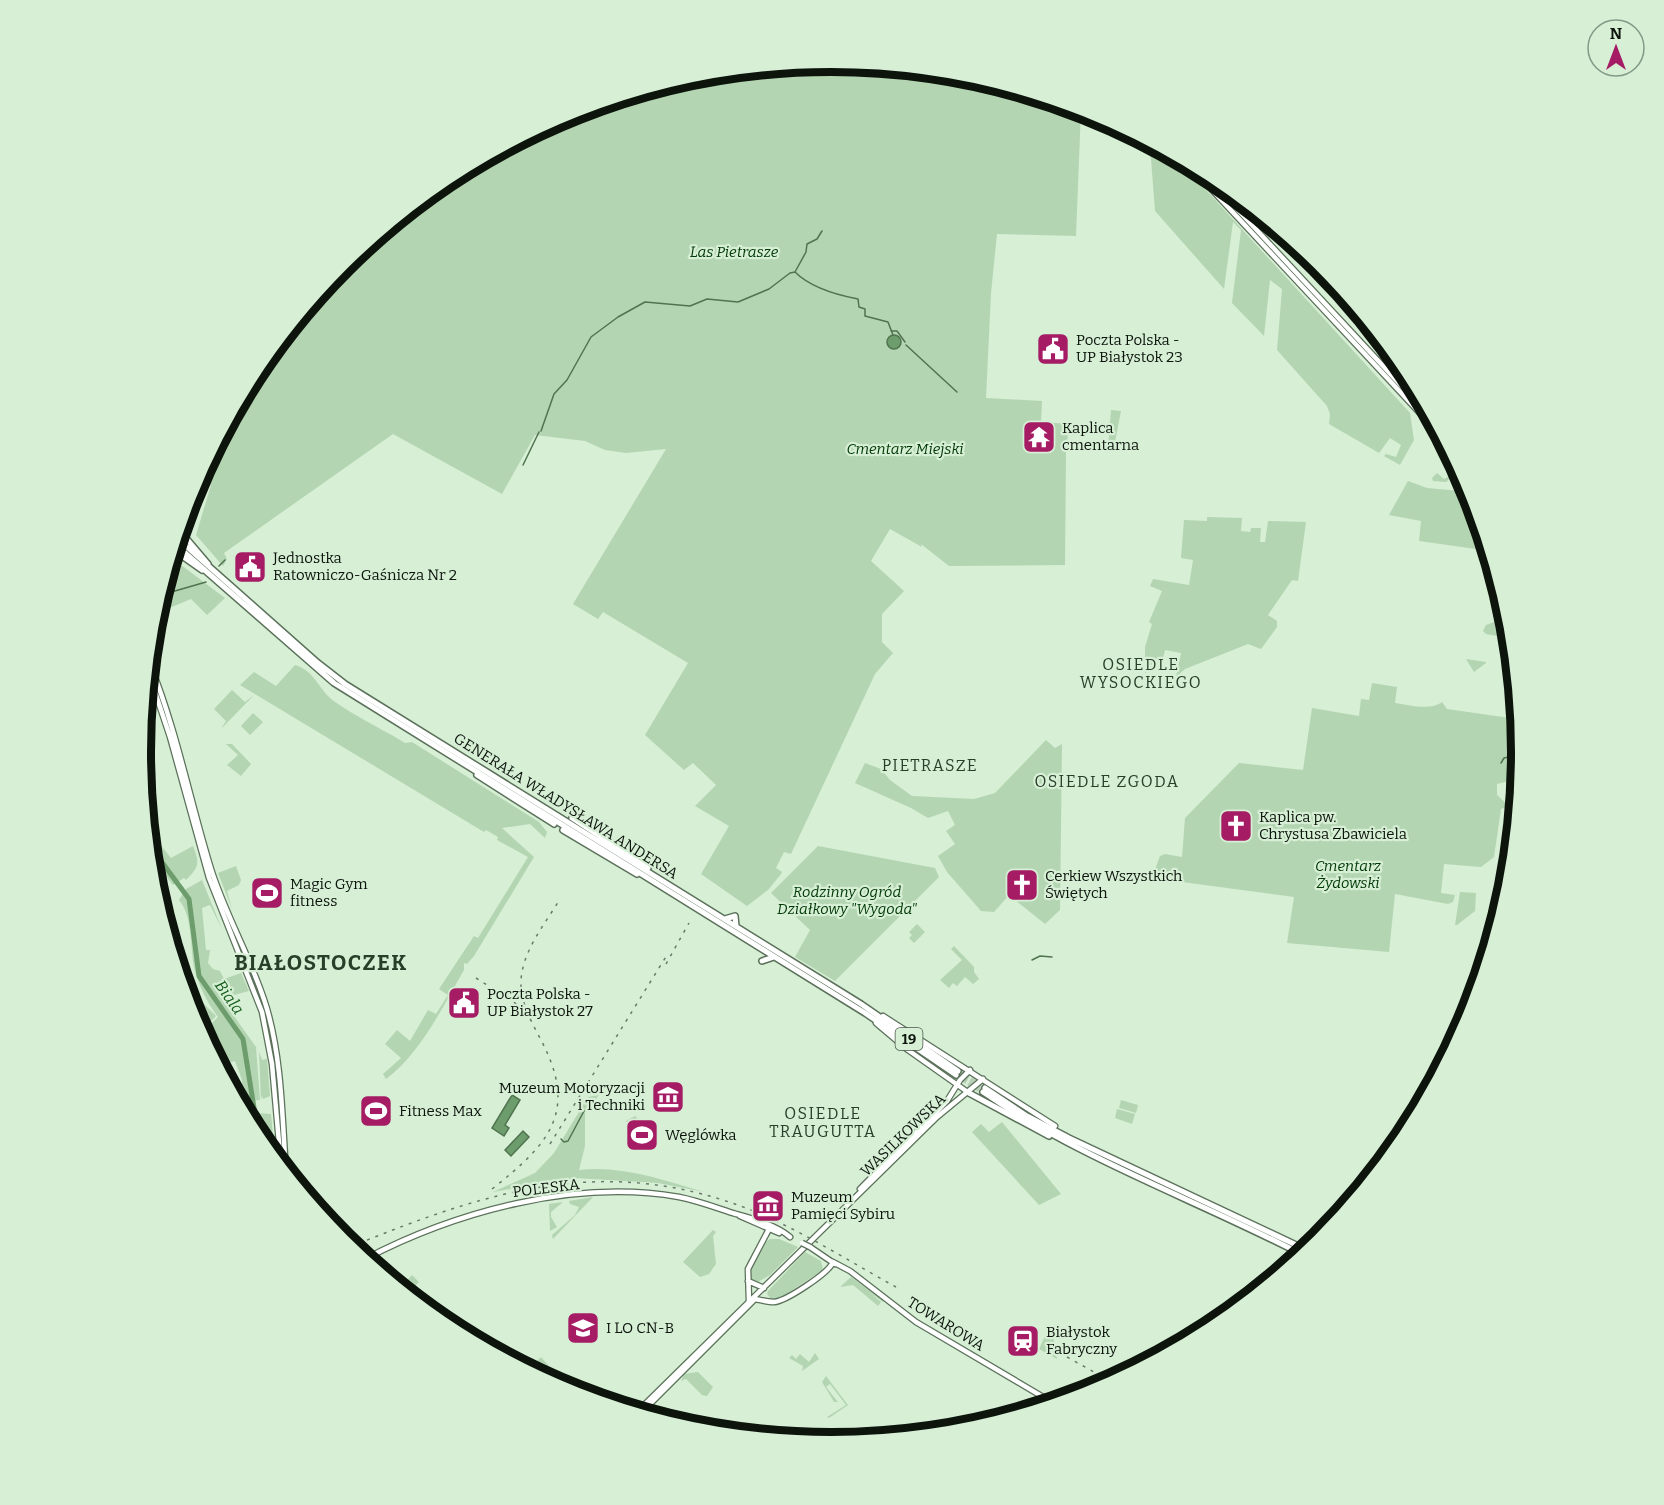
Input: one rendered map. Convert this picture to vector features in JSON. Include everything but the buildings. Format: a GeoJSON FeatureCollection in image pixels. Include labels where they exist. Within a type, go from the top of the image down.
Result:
{"type":"FeatureCollection","features":[{"type":"Feature","properties":{"kind":"highway","name":"19"},"geometry":{"type":"LineString","coordinates":[[181,556],[199,570],[206,568],[208,561],[187,538]]}},
{"type":"Feature","properties":{"kind":"highway","name":"GENERAŁA WŁADYSŁAWA ANDERSA"},"geometry":{"type":"LineString","coordinates":[[184,546],[206,568],[334,683],[462,758],[725,920],[735,916],[736,926],[861,1004],[957,1073],[662,883]]}},
{"type":"Feature","properties":{"kind":"highway","name":"GENERAŁA WŁADYSŁAWA ANDERSA"},"geometry":{"type":"LineString","coordinates":[[183,550],[206,568]]}},
{"type":"Feature","properties":{"kind":"highway"},"geometry":{"type":"LineString","coordinates":[[462,758],[480,764]]}},
{"type":"Feature","properties":{"kind":"highway"},"geometry":{"type":"LineString","coordinates":[[462,758],[494,786],[554,824]]}},
{"type":"Feature","properties":{"kind":"highway"},"geometry":{"type":"LineString","coordinates":[[572,818],[631,854],[662,883]]}},
{"type":"Feature","properties":{"kind":"highway"},"geometry":{"type":"LineString","coordinates":[[563,830],[619,865],[662,883]]}},
{"type":"Feature","properties":{"kind":"highway"},"geometry":{"type":"LineString","coordinates":[[761,948],[762,961],[768,957],[776,957]]}},
{"type":"Feature","properties":{"kind":"highway"},"geometry":{"type":"LineString","coordinates":[[861,1004],[883,1016]]}},
{"type":"Feature","properties":{"kind":"highway"},"geometry":{"type":"LineString","coordinates":[[865,1013],[876,1023]]}},
{"type":"Feature","properties":{"kind":"highway"},"geometry":{"type":"LineString","coordinates":[[1295,1251],[1236,1218],[1207,1198],[1081,1143],[984,1090],[1023,1119],[1071,1143],[1196,1202],[1236,1218],[1299,1247]]}},
{"type":"Feature","properties":{"kind":"highway"},"geometry":{"type":"LineString","coordinates":[[969,1093],[1039,1132],[1071,1143]]}},
{"type":"Feature","properties":{"kind":"highway"},"geometry":{"type":"LineString","coordinates":[[1054,1126],[1081,1143]]}},
{"type":"Feature","properties":{"kind":"highway"},"geometry":{"type":"LineString","coordinates":[[1196,1202],[1207,1198]]}},
{"type":"Feature","properties":{"kind":"main road"},"geometry":{"type":"LineString","coordinates":[[1221,195],[1417,405]]}},
{"type":"Feature","properties":{"kind":"main road"},"geometry":{"type":"LineString","coordinates":[[155,681],[210,868],[227,917],[264,1000],[273,1033],[284,1155]]}},
{"type":"Feature","properties":{"kind":"main road"},"geometry":{"type":"LineString","coordinates":[[155,688],[168,721]]}},
{"type":"Feature","properties":{"kind":"main road"},"geometry":{"type":"LineString","coordinates":[[883,1016],[1054,1126]]}},
{"type":"Feature","properties":{"kind":"main road"},"geometry":{"type":"LineString","coordinates":[[876,1023],[969,1093]]}},
{"type":"Feature","properties":{"kind":"main road","name":"WASILKOWSKA"},"geometry":{"type":"LineString","coordinates":[[764,1288],[941,1108],[970,1071]]}},
{"type":"Feature","properties":{"kind":"main road","name":"WASILKOWSKA"},"geometry":{"type":"LineString","coordinates":[[864,1186],[939,1114],[969,1093],[983,1079]]}},
{"type":"Feature","properties":{"kind":"main road"},"geometry":{"type":"LineString","coordinates":[[281,1139],[281,1151]]}},
{"type":"Feature","properties":{"kind":"main road","name":"POLESKA"},"geometry":{"type":"LineString","coordinates":[[373,1255],[445,1222],[494,1208],[549,1198],[603,1194],[660,1194],[709,1204],[738,1214],[810,1247]]}},
{"type":"Feature","properties":{"kind":"main road"},"geometry":{"type":"LineString","coordinates":[[749,1301],[748,1269],[769,1228]]}},
{"type":"Feature","properties":{"kind":"main road","name":"TOWAROWA"},"geometry":{"type":"LineString","coordinates":[[810,1247],[916,1322],[1046,1399]]}},
{"type":"Feature","properties":{"kind":"main road"},"geometry":{"type":"LineString","coordinates":[[755,1299],[781,1300],[825,1273],[833,1262]]}},
{"type":"Feature","properties":{"kind":"main road"},"geometry":{"type":"LineString","coordinates":[[748,1281],[764,1288],[769,1301]]}},
{"type":"Feature","properties":{"kind":"main road"},"geometry":{"type":"LineString","coordinates":[[702,1349],[764,1288]]}},
{"type":"Feature","properties":{"kind":"main road"},"geometry":{"type":"LineString","coordinates":[[645,1407],[764,1288]]}},
{"type":"Feature","properties":{"kind":"green space","name":"Las Pietrasze"},"geometry":{"type":"Polygon","coordinates":[[[832,72],[877,73],[965,85],[1008,95],[1081,120],[1076,236],[997,234],[991,293],[986,398],[1042,401],[1041,422],[1069,424],[1066,452],[1065,565],[949,566],[921,544],[922,547],[890,529],[871,561],[904,591],[882,614],[882,642],[893,653],[875,674],[791,854],[784,852],[776,868],[782,872],[781,874],[768,890],[747,906],[701,874],[729,826],[695,806],[716,785],[693,763],[684,770],[645,735],[688,663],[603,612],[598,619],[573,604],[666,449],[626,453],[605,450],[585,441],[535,435],[502,494],[393,434],[224,553],[227,559],[223,566],[196,535],[211,485],[207,483],[222,452],[266,374],[320,304],[351,271],[383,241],[454,187],[531,142],[572,124],[613,108],[699,85],[787,73],[832,72]]]}},
{"type":"Feature","properties":{"kind":"green space"},"geometry":{"type":"Polygon","coordinates":[[[1150,151],[1194,177],[1410,413],[1414,440],[1400,465],[1384,456],[1386,454],[1396,457],[1401,445],[1390,438],[1379,453],[1329,424],[1330,414],[1327,406],[1277,350],[1282,289],[1270,280],[1264,336],[1232,303],[1241,230],[1233,222],[1224,289],[1155,211],[1150,151]]]}},
{"type":"Feature","properties":{"kind":"green space"},"geometry":{"type":"Polygon","coordinates":[[[1111,410],[1121,411],[1113,452],[1100,449],[1102,438],[1104,439],[1101,447],[1108,448],[1111,410]]]}},
{"type":"Feature","properties":{"kind":"green space"},"geometry":{"type":"Polygon","coordinates":[[[1437,473],[1444,479],[1453,475],[1446,482],[1433,481],[1432,478],[1437,473]]]}},
{"type":"Feature","properties":{"kind":"green space"},"geometry":{"type":"Polygon","coordinates":[[[1408,481],[1427,488],[1461,491],[1481,550],[1419,541],[1421,521],[1389,515],[1408,481]]]}},
{"type":"Feature","properties":{"kind":"green space"},"geometry":{"type":"Polygon","coordinates":[[[1207,517],[1242,518],[1241,531],[1250,532],[1251,528],[1261,528],[1260,542],[1265,542],[1268,521],[1306,522],[1298,581],[1292,580],[1268,615],[1277,621],[1277,627],[1261,649],[1248,644],[1185,669],[1176,677],[1181,653],[1165,650],[1162,663],[1156,659],[1145,674],[1145,647],[1152,624],[1149,622],[1162,591],[1150,586],[1153,579],[1189,585],[1193,560],[1181,558],[1184,520],[1207,521],[1207,517]]]}},
{"type":"Feature","properties":{"kind":"green space"},"geometry":{"type":"Polygon","coordinates":[[[181,565],[225,598],[207,615],[191,599],[168,609],[177,569],[181,565]]]}},
{"type":"Feature","properties":{"kind":"green space"},"geometry":{"type":"Polygon","coordinates":[[[1495,614],[1498,614],[1502,637],[1486,634],[1483,631],[1486,625],[1494,622],[1495,614]]]}},
{"type":"Feature","properties":{"kind":"green space"},"geometry":{"type":"Polygon","coordinates":[[[1503,640],[1506,658],[1500,657],[1503,640]]]}},
{"type":"Feature","properties":{"kind":"green space"},"geometry":{"type":"Polygon","coordinates":[[[1466,659],[1486,662],[1486,663],[1474,672],[1466,659]]]}},
{"type":"Feature","properties":{"kind":"green space"},"geometry":{"type":"Polygon","coordinates":[[[295,665],[310,674],[328,696],[342,707],[405,743],[412,742],[539,822],[547,832],[545,838],[530,824],[502,828],[534,857],[474,956],[467,964],[464,963],[464,970],[421,1043],[386,1079],[383,1074],[401,1058],[385,1044],[397,1030],[410,1041],[428,1010],[436,1014],[448,995],[439,989],[474,936],[478,938],[528,857],[240,685],[254,672],[276,686],[295,665]]]}},
{"type":"Feature","properties":{"kind":"green space","name":"Cmentarz Żydowski"},"geometry":{"type":"Polygon","coordinates":[[[1372,683],[1397,687],[1395,703],[1426,707],[1442,702],[1447,709],[1511,718],[1511,780],[1497,784],[1497,795],[1509,806],[1501,809],[1494,857],[1481,867],[1444,864],[1441,893],[1455,895],[1453,902],[1448,904],[1395,894],[1389,952],[1287,943],[1294,897],[1152,878],[1160,856],[1165,854],[1182,857],[1185,818],[1239,763],[1303,770],[1312,708],[1359,716],[1361,699],[1369,700],[1372,683]]]}},
{"type":"Feature","properties":{"kind":"green space"},"geometry":{"type":"Polygon","coordinates":[[[232,690],[245,702],[254,695],[221,729],[226,721],[214,709],[232,690]]]}},
{"type":"Feature","properties":{"kind":"green space"},"geometry":{"type":"Polygon","coordinates":[[[253,713],[263,722],[250,735],[241,726],[253,713]]]}},
{"type":"Feature","properties":{"kind":"green space"},"geometry":{"type":"Polygon","coordinates":[[[1046,740],[1055,748],[1062,744],[1060,910],[1045,924],[1009,895],[994,912],[981,911],[947,872],[938,856],[955,844],[946,831],[955,825],[948,811],[928,818],[855,783],[865,763],[881,769],[890,780],[912,796],[974,799],[995,793],[1046,740]]]}},
{"type":"Feature","properties":{"kind":"green space"},"geometry":{"type":"Polygon","coordinates":[[[226,744],[232,744],[251,764],[241,776],[227,765],[238,755],[226,744]]]}},
{"type":"Feature","properties":{"kind":"green space"},"geometry":{"type":"Polygon","coordinates":[[[157,841],[171,858],[193,846],[197,857],[194,872],[186,880],[184,878],[173,885],[163,872],[157,841]]]}},
{"type":"Feature","properties":{"kind":"green space","name":"Rodzinny Ogród Działkowy \"Wygoda\""},"geometry":{"type":"Polygon","coordinates":[[[818,846],[935,868],[939,877],[835,981],[795,957],[810,930],[771,893],[818,846]]]}},
{"type":"Feature","properties":{"kind":"green space"},"geometry":{"type":"Polygon","coordinates":[[[236,866],[241,880],[239,885],[227,891],[232,909],[218,873],[236,866]]]}},
{"type":"Feature","properties":{"kind":"green space"},"geometry":{"type":"Polygon","coordinates":[[[202,880],[222,929],[210,905],[202,908],[206,950],[210,950],[208,963],[213,969],[220,971],[224,979],[241,973],[249,991],[234,995],[225,982],[214,988],[256,1047],[260,1100],[248,1101],[242,1091],[242,1080],[235,1061],[226,1061],[209,1026],[218,1017],[207,1000],[194,967],[189,923],[179,900],[186,889],[202,880]]]}},
{"type":"Feature","properties":{"kind":"green space"},"geometry":{"type":"Polygon","coordinates":[[[1460,892],[1476,893],[1475,911],[1455,925],[1460,892]]]}},
{"type":"Feature","properties":{"kind":"green space"},"geometry":{"type":"Polygon","coordinates":[[[917,924],[925,932],[914,943],[909,938],[912,935],[909,932],[917,924]]]}},
{"type":"Feature","properties":{"kind":"green space"},"geometry":{"type":"Polygon","coordinates":[[[954,946],[974,967],[974,972],[979,979],[973,984],[965,977],[957,986],[953,983],[949,988],[940,980],[962,960],[951,949],[954,946]]]}},
{"type":"Feature","properties":{"kind":"green space"},"geometry":{"type":"Polygon","coordinates":[[[197,997],[216,1016],[208,1024],[197,997]]]}},
{"type":"Feature","properties":{"kind":"green space"},"geometry":{"type":"Polygon","coordinates":[[[259,1052],[262,1060],[267,1059],[270,1096],[263,1099],[262,1096],[261,1100],[259,1052]]]}},
{"type":"Feature","properties":{"kind":"green space"},"geometry":{"type":"Polygon","coordinates":[[[599,1095],[585,1112],[585,1146],[579,1170],[627,1172],[658,1178],[704,1192],[658,1183],[575,1178],[493,1192],[535,1173],[554,1153],[588,1097],[599,1095]]]}},
{"type":"Feature","properties":{"kind":"green space"},"geometry":{"type":"Polygon","coordinates":[[[1121,1100],[1138,1105],[1136,1113],[1119,1108],[1121,1100]]]}},
{"type":"Feature","properties":{"kind":"green space"},"geometry":{"type":"Polygon","coordinates":[[[1117,1109],[1135,1114],[1132,1124],[1115,1118],[1117,1109]]]}},
{"type":"Feature","properties":{"kind":"green space"},"geometry":{"type":"Polygon","coordinates":[[[255,1113],[271,1114],[273,1141],[255,1113]]]}},
{"type":"Feature","properties":{"kind":"green space"},"geometry":{"type":"Polygon","coordinates":[[[635,1116],[651,1133],[644,1133],[635,1125],[629,1126],[626,1121],[635,1116]]]}},
{"type":"Feature","properties":{"kind":"green space"},"geometry":{"type":"Polygon","coordinates":[[[1002,1122],[1061,1194],[1039,1205],[972,1132],[981,1124],[989,1132],[1002,1122]]]}},
{"type":"Feature","properties":{"kind":"green space"},"geometry":{"type":"Polygon","coordinates":[[[593,1197],[553,1239],[552,1235],[575,1215],[579,1207],[570,1204],[569,1201],[593,1197]]]}},
{"type":"Feature","properties":{"kind":"green space"},"geometry":{"type":"Polygon","coordinates":[[[563,1202],[551,1212],[551,1217],[557,1227],[550,1231],[549,1204],[563,1202]]]}},
{"type":"Feature","properties":{"kind":"green space"},"geometry":{"type":"Polygon","coordinates":[[[713,1230],[716,1232],[713,1236],[716,1264],[709,1274],[700,1277],[683,1262],[713,1230]]]}},
{"type":"Feature","properties":{"kind":"green space"},"geometry":{"type":"Polygon","coordinates":[[[770,1239],[779,1239],[798,1247],[770,1275],[755,1284],[750,1279],[753,1262],[758,1251],[770,1239]]]}},
{"type":"Feature","properties":{"kind":"green space"},"geometry":{"type":"Polygon","coordinates":[[[805,1252],[821,1261],[823,1270],[779,1299],[771,1299],[767,1294],[768,1291],[805,1252]]]}},
{"type":"Feature","properties":{"kind":"green space"},"geometry":{"type":"Polygon","coordinates":[[[412,1275],[419,1282],[413,1288],[406,1282],[412,1275]]]}},
{"type":"Feature","properties":{"kind":"green space"},"geometry":{"type":"Polygon","coordinates":[[[851,1277],[883,1302],[870,1293],[881,1302],[878,1306],[853,1285],[840,1287],[851,1277]]]}},
{"type":"Feature","properties":{"kind":"green space"},"geometry":{"type":"Polygon","coordinates":[[[1051,1326],[1057,1359],[1039,1349],[1046,1334],[1049,1335],[1051,1326]]]}},
{"type":"Feature","properties":{"kind":"green space"},"geometry":{"type":"Polygon","coordinates":[[[815,1353],[819,1359],[802,1371],[803,1366],[789,1358],[792,1355],[796,1359],[800,1354],[809,1362],[815,1353]]]}},
{"type":"Feature","properties":{"kind":"green space"},"geometry":{"type":"Polygon","coordinates":[[[541,1357],[549,1366],[545,1369],[534,1364],[541,1357]]]}},
{"type":"Feature","properties":{"kind":"green space"},"geometry":{"type":"Polygon","coordinates":[[[698,1372],[713,1387],[707,1396],[702,1395],[686,1379],[681,1381],[684,1374],[698,1372]]]}},
{"type":"Feature","properties":{"kind":"green space"},"geometry":{"type":"Polygon","coordinates":[[[826,1376],[848,1405],[829,1418],[827,1417],[846,1405],[830,1384],[826,1387],[838,1402],[834,1402],[822,1382],[826,1376]]]}},
{"type":"Feature","properties":{"kind":"green space"},"geometry":{"type":"Polygon","coordinates":[[[1028,1398],[1032,1403],[1018,1407],[1028,1398]]]}},
{"type":"Feature","properties":{"kind":"shaded area"},"geometry":{"type":"Polygon","coordinates":[[[894,335],[899,337],[901,342],[899,347],[894,349],[889,347],[887,342],[889,337],[894,335]]]}},
{"type":"Feature","properties":{"kind":"shaded area"},"geometry":{"type":"Polygon","coordinates":[[[512,1095],[520,1100],[505,1125],[509,1128],[504,1136],[492,1128],[512,1095]]]}},
{"type":"Feature","properties":{"kind":"shaded area"},"geometry":{"type":"Polygon","coordinates":[[[523,1131],[529,1137],[511,1156],[505,1150],[523,1131]]]}},
{"type":"Feature","properties":{"kind":"waterway"},"geometry":{"type":"LineString","coordinates":[[795,272],[806,252],[807,244],[817,239],[822,231]]}},
{"type":"Feature","properties":{"kind":"waterway"},"geometry":{"type":"LineString","coordinates":[[541,431],[554,394],[567,380],[591,337],[618,317],[645,302],[690,306],[707,299],[738,302],[769,289],[790,273],[795,272],[816,287],[858,299],[859,307],[865,309],[865,316],[888,322],[893,335]]}},
{"type":"Feature","properties":{"kind":"waterway"},"geometry":{"type":"LineString","coordinates":[[891,331],[897,331],[905,342]]}},
{"type":"Feature","properties":{"kind":"waterway"},"geometry":{"type":"LineString","coordinates":[[906,345],[957,392]]}},
{"type":"Feature","properties":{"kind":"waterway"},"geometry":{"type":"LineString","coordinates":[[523,465],[539,432]]}},
{"type":"Feature","properties":{"kind":"waterway"},"geometry":{"type":"LineString","coordinates":[[219,566],[225,560]]}},
{"type":"Feature","properties":{"kind":"waterway"},"geometry":{"type":"LineString","coordinates":[[171,592],[206,582]]}},
{"type":"Feature","properties":{"kind":"waterway"},"geometry":{"type":"LineString","coordinates":[[1501,763],[1504,758],[1512,756]]}},
{"type":"Feature","properties":{"kind":"waterway","name":"Biala"},"geometry":{"type":"LineString","coordinates":[[161,860],[189,899],[199,976],[243,1039],[255,1112]]}},
{"type":"Feature","properties":{"kind":"waterway"},"geometry":{"type":"LineString","coordinates":[[1032,960],[1040,956],[1052,957]]}},
{"type":"Feature","properties":{"kind":"waterway"},"geometry":{"type":"LineString","coordinates":[[561,1139],[564,1142],[568,1141],[584,1111]]}},
{"type":"Feature","properties":{"kind":"tunnel"},"geometry":{"type":"LineString","coordinates":[[958,1071],[985,1088]]}},
{"type":"Feature","properties":{"kind":"tunnel"},"geometry":{"type":"LineString","coordinates":[[956,1075],[983,1092]]}},
{"type":"Feature","properties":{"kind":"railway"},"geometry":{"type":"LineString","coordinates":[[492,1189],[512,1173],[543,1141],[552,1125],[557,1107],[557,1087],[552,1065],[527,1011],[522,996],[521,980],[530,948],[560,899]]}},
{"type":"Feature","properties":{"kind":"railway"},"geometry":{"type":"LineString","coordinates":[[666,964],[689,923]]}},
{"type":"Feature","properties":{"kind":"railway"},"geometry":{"type":"LineString","coordinates":[[550,1144],[667,955]]}},
{"type":"Feature","properties":{"kind":"railway"},"geometry":{"type":"LineString","coordinates":[[476,978],[515,1003],[526,1015]]}},
{"type":"Feature","properties":{"kind":"railway"},"geometry":{"type":"LineString","coordinates":[[361,1243],[452,1209],[501,1195],[550,1186],[599,1182],[650,1184],[702,1194],[756,1212],[809,1238],[896,1287]]}},
{"type":"Feature","properties":{"kind":"railway"},"geometry":{"type":"LineString","coordinates":[[1067,1357],[1102,1377]]}},
{"type":"Feature","properties":{"kind":"place","name":"Poczta Polska - UP Białystok 23"},"geometry":{"type":"Point","coordinates":[1053,349]}},
{"type":"Feature","properties":{"kind":"place","name":"Kaplica cmentarna"},"geometry":{"type":"Point","coordinates":[1039,437]}},
{"type":"Feature","properties":{"kind":"place","name":"Jednostka Ratowniczo-Gaśnicza Nr 2"},"geometry":{"type":"Point","coordinates":[250,567]}},
{"type":"Feature","properties":{"kind":"place","name":"Kaplica pw. Chrystusa Zbawiciela"},"geometry":{"type":"Point","coordinates":[1236,826]}},
{"type":"Feature","properties":{"kind":"place","name":"Cerkiew Wszystkich Świętych"},"geometry":{"type":"Point","coordinates":[1022,885]}},
{"type":"Feature","properties":{"kind":"place","name":"Magic Gym fitness"},"geometry":{"type":"Point","coordinates":[267,893]}},
{"type":"Feature","properties":{"kind":"place","name":"Poczta Polska - UP Białystok 27"},"geometry":{"type":"Point","coordinates":[464,1003]}},
{"type":"Feature","properties":{"kind":"place","name":"Muzeum Motoryzacji i Techniki"},"geometry":{"type":"Point","coordinates":[668,1097]}},
{"type":"Feature","properties":{"kind":"place","name":"Fitness Max"},"geometry":{"type":"Point","coordinates":[376,1111]}},
{"type":"Feature","properties":{"kind":"place","name":"Węglówka"},"geometry":{"type":"Point","coordinates":[642,1135]}},
{"type":"Feature","properties":{"kind":"place","name":"Muzeum Pamięci Sybiru"},"geometry":{"type":"Point","coordinates":[768,1206]}},
{"type":"Feature","properties":{"kind":"place","name":"I LO CN-B"},"geometry":{"type":"Point","coordinates":[583,1328]}},
{"type":"Feature","properties":{"kind":"place","name":"Białystok Fabryczny"},"geometry":{"type":"Point","coordinates":[1023,1341]}},
{"type":"Feature","properties":{"kind":"district","name":"OSIEDLE WYSOCKIEGO"},"geometry":{"type":"Point","coordinates":[1141,673]}},
{"type":"Feature","properties":{"kind":"district","name":"PIETRASZE"},"geometry":{"type":"Point","coordinates":[930,765]}},
{"type":"Feature","properties":{"kind":"district","name":"OSIEDLE ZGODA"},"geometry":{"type":"Point","coordinates":[1107,781]}},
{"type":"Feature","properties":{"kind":"district","name":"BIAŁOSTOCZEK"},"geometry":{"type":"Point","coordinates":[321,963]}},
{"type":"Feature","properties":{"kind":"district","name":"OSIEDLE TRAUGUTTA"},"geometry":{"type":"Point","coordinates":[823,1122]}},
{"type":"Feature","properties":{"kind":"park label","name":"Cmentarz Miejski"},"geometry":{"type":"Point","coordinates":[905,449]}}]}
